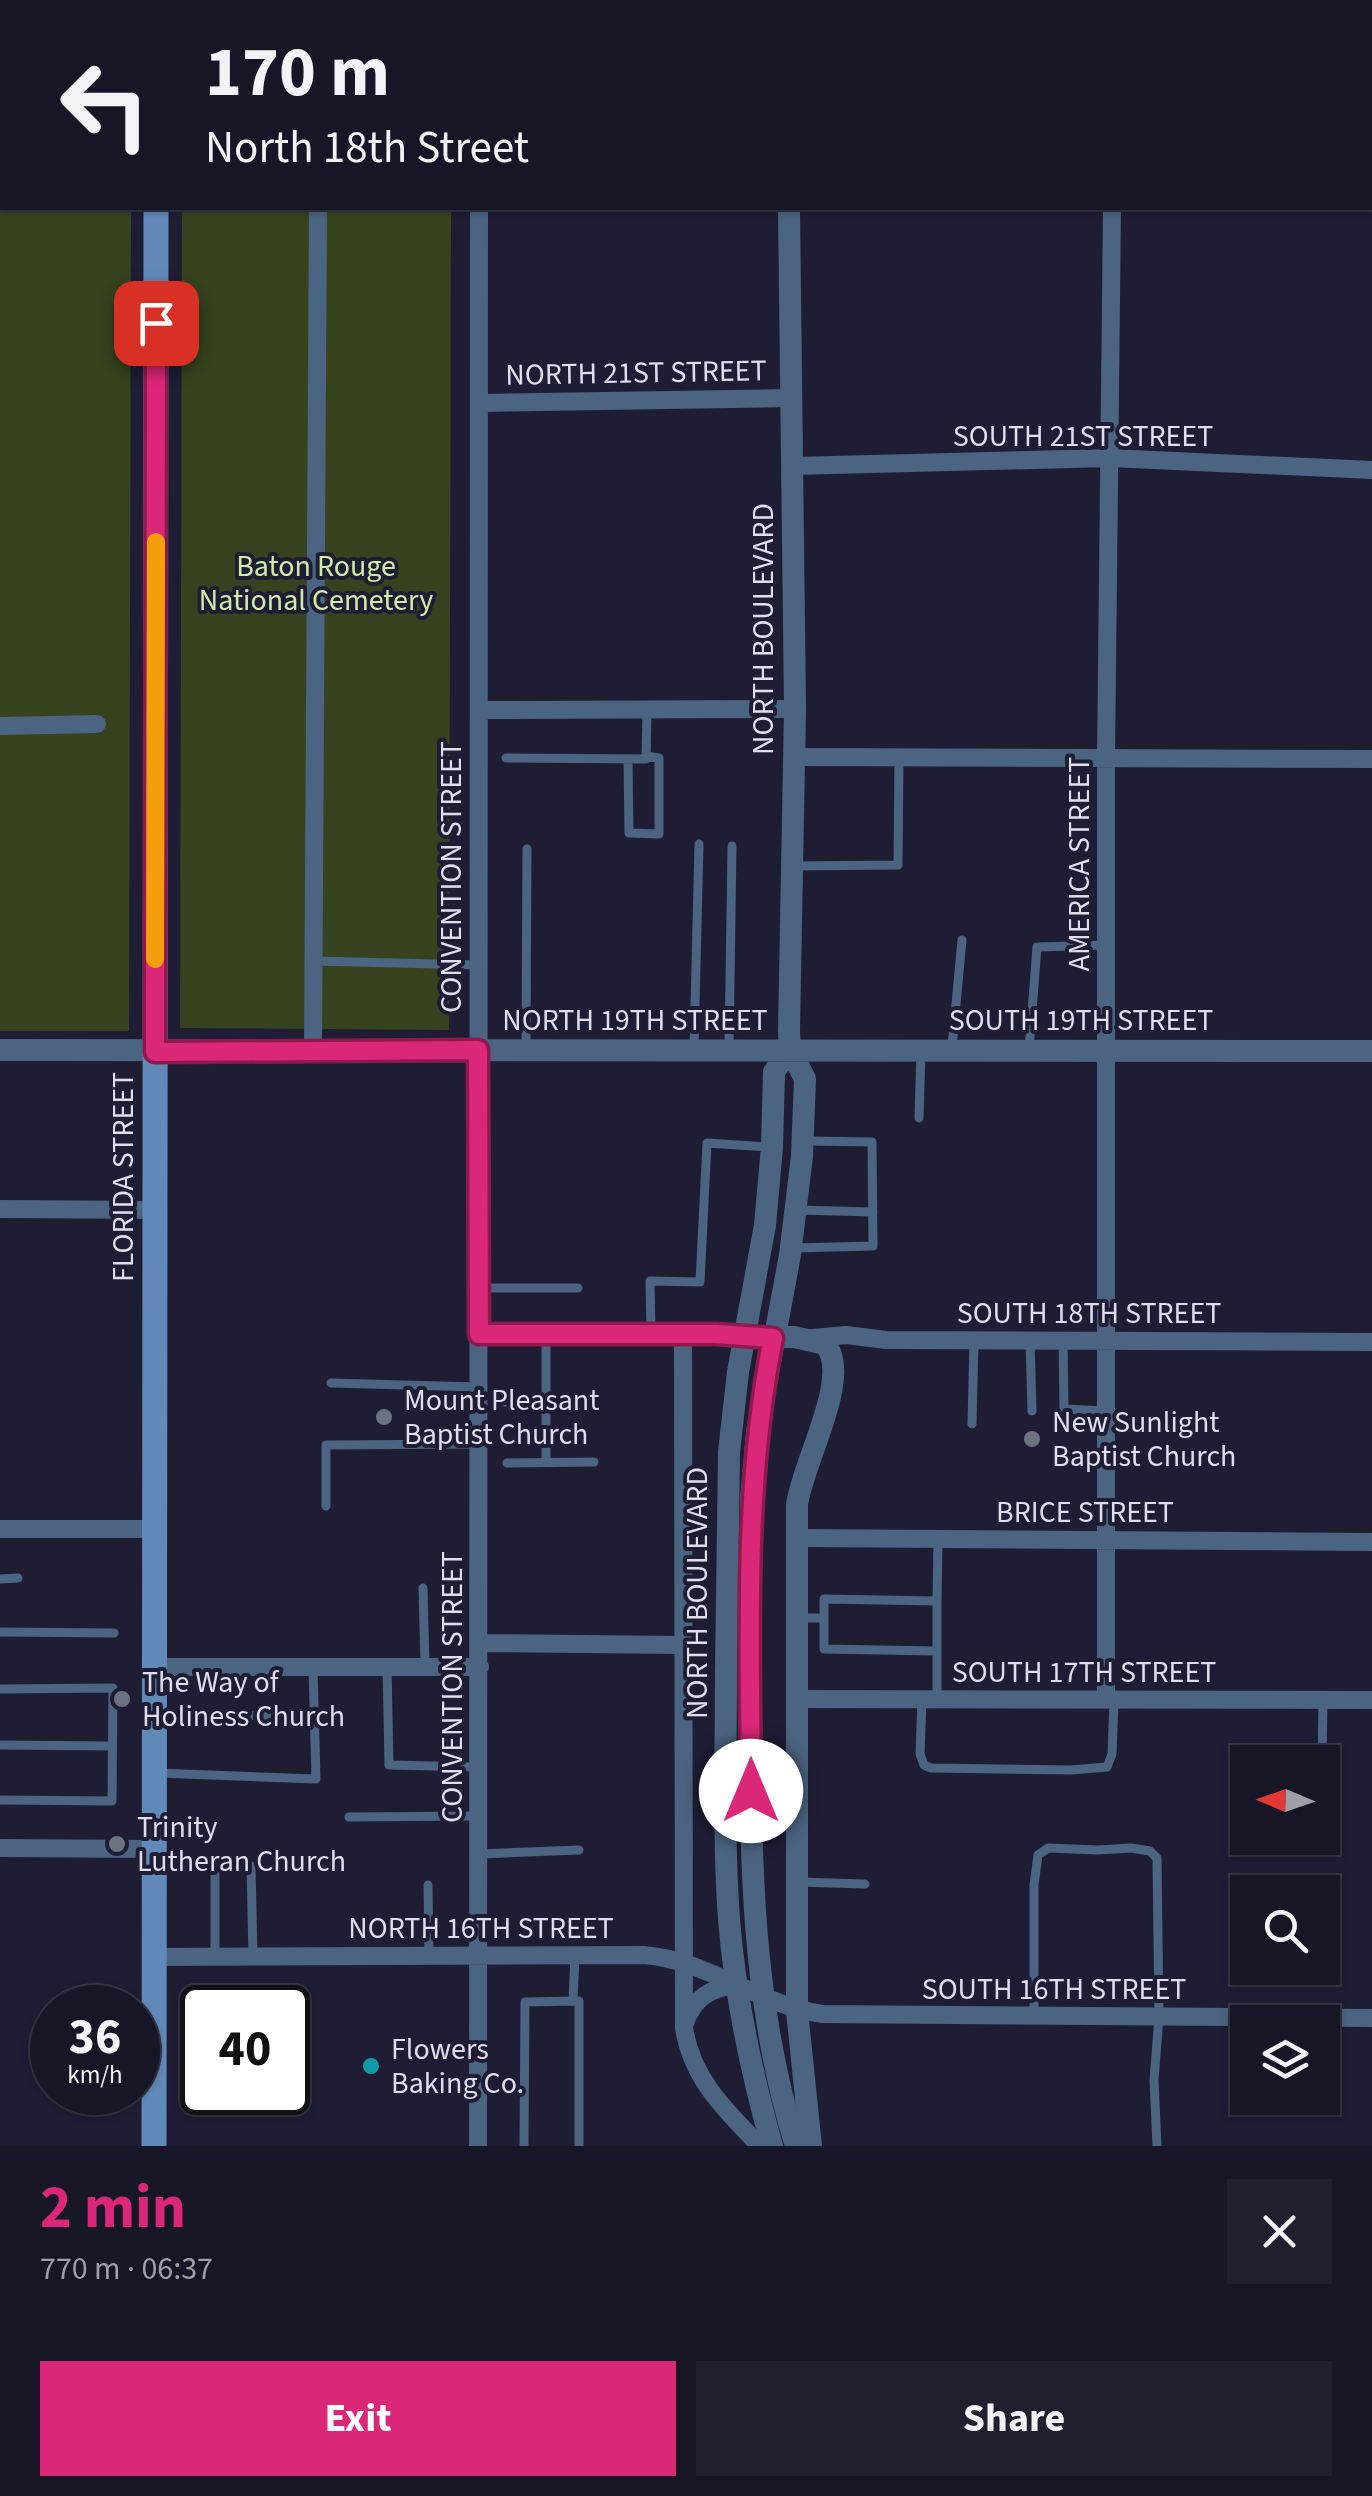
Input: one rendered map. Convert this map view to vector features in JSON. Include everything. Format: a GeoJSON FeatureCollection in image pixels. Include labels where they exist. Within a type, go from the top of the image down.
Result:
{"type":"FeatureCollection","features":[{"type":"Feature","properties":{"kind":"main road","name":"FLORIDA STREET"},"geometry":{"type":"LineString","coordinates":[[154,2146],[156,210]]}},
{"type":"Feature","properties":{"kind":"street"},"geometry":{"type":"LineString","coordinates":[[313,1051],[318,210]]}},
{"type":"Feature","properties":{"kind":"street","name":"CONVENTION STREET"},"geometry":{"type":"LineString","coordinates":[[478,2146],[479,210]]}},
{"type":"Feature","properties":{"kind":"street","name":"NORTH BOULEVARD"},"geometry":{"type":"LineString","coordinates":[[790,210],[794,758],[790,1049],[805,1079],[797,1210],[759,1415],[751,1499],[750,1671],[754,1931],[762,1997],[796,2146]]}},
{"type":"Feature","properties":{"kind":"street","name":"AMERICA STREET"},"geometry":{"type":"LineString","coordinates":[[1110,1700],[1106,759],[1112,210]]}},
{"type":"Feature","properties":{"kind":"street","name":"NORTH 21ST STREET"},"geometry":{"type":"LineString","coordinates":[[481,403],[792,398]]}},
{"type":"Feature","properties":{"kind":"street","name":"SOUTH 21ST STREET"},"geometry":{"type":"LineString","coordinates":[[793,466],[1110,458],[1372,470]]}},
{"type":"Feature","properties":{"kind":"street"},"geometry":{"type":"LineString","coordinates":[[479,710],[794,709]]}},
{"type":"Feature","properties":{"kind":"street"},"geometry":{"type":"LineString","coordinates":[[0,726],[96,724]]}},
{"type":"Feature","properties":{"kind":"street"},"geometry":{"type":"LineString","coordinates":[[794,758],[1372,759]]}},
{"type":"Feature","properties":{"kind":"street","name":"NORTH 19TH STREET"},"geometry":{"type":"LineString","coordinates":[[0,1050],[790,1049]]}},
{"type":"Feature","properties":{"kind":"street","name":"NORTH BOULEVARD"},"geometry":{"type":"LineString","coordinates":[[772,2146],[746,2048],[730,1933],[726,1671],[729,1452],[744,1338],[765,1225],[774,1072],[790,1049]]}},
{"type":"Feature","properties":{"kind":"street","name":"SOUTH 19TH STREET"},"geometry":{"type":"LineString","coordinates":[[790,1049],[1372,1051]]}},
{"type":"Feature","properties":{"kind":"street"},"geometry":{"type":"LineString","coordinates":[[0,1208],[155,1210]]}},
{"type":"Feature","properties":{"kind":"street"},"geometry":{"type":"LineString","coordinates":[[479,1334],[807,1338],[825,1344],[832,1355],[832,1395],[799,1490],[797,1538],[796,2010],[811,2146]]}},
{"type":"Feature","properties":{"kind":"street","name":"NORTH BOULEVARD"},"geometry":{"type":"LineString","coordinates":[[682,1336],[684,2028],[700,2079],[760,2146]]}},
{"type":"Feature","properties":{"kind":"street","name":"SOUTH 18TH STREET"},"geometry":{"type":"LineString","coordinates":[[807,1338],[1372,1342]]}},
{"type":"Feature","properties":{"kind":"street"},"geometry":{"type":"LineString","coordinates":[[0,1529],[154,1529]]}},
{"type":"Feature","properties":{"kind":"street","name":"BRICE STREET"},"geometry":{"type":"LineString","coordinates":[[797,1538],[1372,1542]]}},
{"type":"Feature","properties":{"kind":"street"},"geometry":{"type":"LineString","coordinates":[[480,1643],[681,1645]]}},
{"type":"Feature","properties":{"kind":"street"},"geometry":{"type":"LineString","coordinates":[[154,1667],[480,1667]]}},
{"type":"Feature","properties":{"kind":"street","name":"SOUTH 17TH STREET"},"geometry":{"type":"LineString","coordinates":[[796,1699],[1372,1700]]}},
{"type":"Feature","properties":{"kind":"street"},"geometry":{"type":"LineString","coordinates":[[0,1848],[154,1849]]}},
{"type":"Feature","properties":{"kind":"street","name":"NORTH 16TH STREET"},"geometry":{"type":"LineString","coordinates":[[155,1957],[644,1955],[682,1962],[796,2010]]}},
{"type":"Feature","properties":{"kind":"street"},"geometry":{"type":"LineString","coordinates":[[684,2028],[696,2001],[718,1988],[738,1985]]}},
{"type":"Feature","properties":{"kind":"street","name":"SOUTH 16TH STREET"},"geometry":{"type":"LineString","coordinates":[[796,2010],[839,2015],[1372,2018]]}},
{"type":"Feature","properties":{"kind":"lane"},"geometry":{"type":"LineString","coordinates":[[506,758],[646,759],[647,711]]}},
{"type":"Feature","properties":{"kind":"lane"},"geometry":{"type":"LineString","coordinates":[[628,759],[629,833],[659,834],[659,758],[646,756]]}},
{"type":"Feature","properties":{"kind":"lane"},"geometry":{"type":"LineString","coordinates":[[792,866],[898,865],[899,758]]}},
{"type":"Feature","properties":{"kind":"lane"},"geometry":{"type":"LineString","coordinates":[[694,1050],[698,844]]}},
{"type":"Feature","properties":{"kind":"lane"},"geometry":{"type":"LineString","coordinates":[[730,1049],[732,846]]}},
{"type":"Feature","properties":{"kind":"lane"},"geometry":{"type":"LineString","coordinates":[[526,1050],[527,850]]}},
{"type":"Feature","properties":{"kind":"lane"},"geometry":{"type":"LineString","coordinates":[[952,1050],[962,940]]}},
{"type":"Feature","properties":{"kind":"lane"},"geometry":{"type":"LineString","coordinates":[[1029,1050],[1037,948],[1106,945]]}},
{"type":"Feature","properties":{"kind":"lane"},"geometry":{"type":"LineString","coordinates":[[314,962],[478,964]]}},
{"type":"Feature","properties":{"kind":"lane"},"geometry":{"type":"LineString","coordinates":[[919,1118],[922,1049]]}},
{"type":"Feature","properties":{"kind":"lane"},"geometry":{"type":"LineString","coordinates":[[791,1248],[873,1246],[872,1142],[803,1141]]}},
{"type":"Feature","properties":{"kind":"lane"},"geometry":{"type":"LineString","coordinates":[[651,1336],[650,1282],[700,1282],[707,1143],[772,1148]]}},
{"type":"Feature","properties":{"kind":"lane"},"geometry":{"type":"LineString","coordinates":[[797,1210],[872,1212]]}},
{"type":"Feature","properties":{"kind":"lane"},"geometry":{"type":"LineString","coordinates":[[479,1288],[578,1288]]}},
{"type":"Feature","properties":{"kind":"lane"},"geometry":{"type":"LineString","coordinates":[[546,1334],[546,1462]]}},
{"type":"Feature","properties":{"kind":"lane"},"geometry":{"type":"LineString","coordinates":[[972,1424],[974,1340]]}},
{"type":"Feature","properties":{"kind":"lane"},"geometry":{"type":"LineString","coordinates":[[1030,1340],[1032,1411]]}},
{"type":"Feature","properties":{"kind":"lane"},"geometry":{"type":"LineString","coordinates":[[1063,1340],[1064,1408],[1107,1410]]}},
{"type":"Feature","properties":{"kind":"lane"},"geometry":{"type":"LineString","coordinates":[[331,1383],[479,1386]]}},
{"type":"Feature","properties":{"kind":"lane"},"geometry":{"type":"LineString","coordinates":[[505,1402],[585,1402]]}},
{"type":"Feature","properties":{"kind":"lane"},"geometry":{"type":"LineString","coordinates":[[326,1506],[326,1445],[479,1444]]}},
{"type":"Feature","properties":{"kind":"lane"},"geometry":{"type":"LineString","coordinates":[[507,1463],[594,1462]]}},
{"type":"Feature","properties":{"kind":"lane"},"geometry":{"type":"LineString","coordinates":[[938,1539],[937,1651],[920,1754],[924,1764],[931,1768],[1108,1767],[1112,1754],[1110,1700]]}},
{"type":"Feature","properties":{"kind":"lane"},"geometry":{"type":"LineString","coordinates":[[0,1578],[18,1578]]}},
{"type":"Feature","properties":{"kind":"lane"},"geometry":{"type":"LineString","coordinates":[[423,1588],[425,1666]]}},
{"type":"Feature","properties":{"kind":"lane"},"geometry":{"type":"LineString","coordinates":[[937,1600],[824,1599],[824,1649],[937,1651]]}},
{"type":"Feature","properties":{"kind":"lane"},"geometry":{"type":"LineString","coordinates":[[797,1618],[824,1618]]}},
{"type":"Feature","properties":{"kind":"lane"},"geometry":{"type":"LineString","coordinates":[[0,1632],[114,1633]]}},
{"type":"Feature","properties":{"kind":"lane"},"geometry":{"type":"LineString","coordinates":[[154,1773],[316,1779],[313,1665]]}},
{"type":"Feature","properties":{"kind":"lane"},"geometry":{"type":"LineString","coordinates":[[386,1666],[390,1765],[480,1767]]}},
{"type":"Feature","properties":{"kind":"lane"},"geometry":{"type":"LineString","coordinates":[[0,1689],[113,1688],[112,1801],[0,1800]]}},
{"type":"Feature","properties":{"kind":"lane"},"geometry":{"type":"LineString","coordinates":[[1322,1700],[1322,1745]]}},
{"type":"Feature","properties":{"kind":"lane"},"geometry":{"type":"LineString","coordinates":[[200,1717],[314,1714]]}},
{"type":"Feature","properties":{"kind":"lane"},"geometry":{"type":"LineString","coordinates":[[0,1745],[112,1746]]}},
{"type":"Feature","properties":{"kind":"lane"},"geometry":{"type":"LineString","coordinates":[[349,1816],[480,1816]]}},
{"type":"Feature","properties":{"kind":"lane"},"geometry":{"type":"LineString","coordinates":[[1034,2016],[1034,1885],[1038,1855],[1048,1848],[1150,1851],[1158,1858],[1159,2017],[1154,2080],[1157,2146]]}},
{"type":"Feature","properties":{"kind":"lane"},"geometry":{"type":"LineString","coordinates":[[480,1854],[579,1850]]}},
{"type":"Feature","properties":{"kind":"lane"},"geometry":{"type":"LineString","coordinates":[[215,1865],[215,1956]]}},
{"type":"Feature","properties":{"kind":"lane"},"geometry":{"type":"LineString","coordinates":[[250,1866],[253,1956]]}},
{"type":"Feature","properties":{"kind":"lane"},"geometry":{"type":"LineString","coordinates":[[796,1882],[865,1884]]}},
{"type":"Feature","properties":{"kind":"lane"},"geometry":{"type":"LineString","coordinates":[[428,1885],[430,1955]]}},
{"type":"Feature","properties":{"kind":"lane"},"geometry":{"type":"LineString","coordinates":[[573,2001],[574,1954]]}},
{"type":"Feature","properties":{"kind":"lane"},"geometry":{"type":"LineString","coordinates":[[524,2146],[524,2002],[573,2001],[579,2001],[579,2146]]}},
{"type":"Feature","properties":{"kind":"green space"},"geometry":{"type":"Polygon","coordinates":[[[0,210],[131,210],[129,1031],[0,1031],[0,210]]]}},
{"type":"Feature","properties":{"kind":"green space","name":"Baton Rouge National Cemetery"},"geometry":{"type":"Polygon","coordinates":[[[182,210],[451,210],[449,1030],[180,1028],[182,210]]]}},
{"type":"Feature","properties":{"kind":"slow traffic"},"geometry":{"type":"LineString","coordinates":[[155,959],[156,542]]}},
{"type":"Feature","properties":{"kind":"place","name":"Mount Pleasant Baptist Church"},"geometry":{"type":"Point","coordinates":[384,1417]}},
{"type":"Feature","properties":{"kind":"place","name":"New Sunlight Baptist Church"},"geometry":{"type":"Point","coordinates":[1032,1439]}},
{"type":"Feature","properties":{"kind":"place","name":"The Way of Holiness Church"},"geometry":{"type":"Point","coordinates":[122,1699]}},
{"type":"Feature","properties":{"kind":"place","name":"Trinity Lutheran Church"},"geometry":{"type":"Point","coordinates":[117,1844]}},
{"type":"Feature","properties":{"kind":"place","name":"Flowers Baking Co."},"geometry":{"type":"Point","coordinates":[371,2066]}},
{"type":"Feature","properties":{"kind":"route"},"geometry":{"type":"LineString","coordinates":[[156,323],[155,1052],[478,1050],[479,1334],[716,1334],[773,1338],[757,1432],[751,1499],[751,1791]]}}]}
